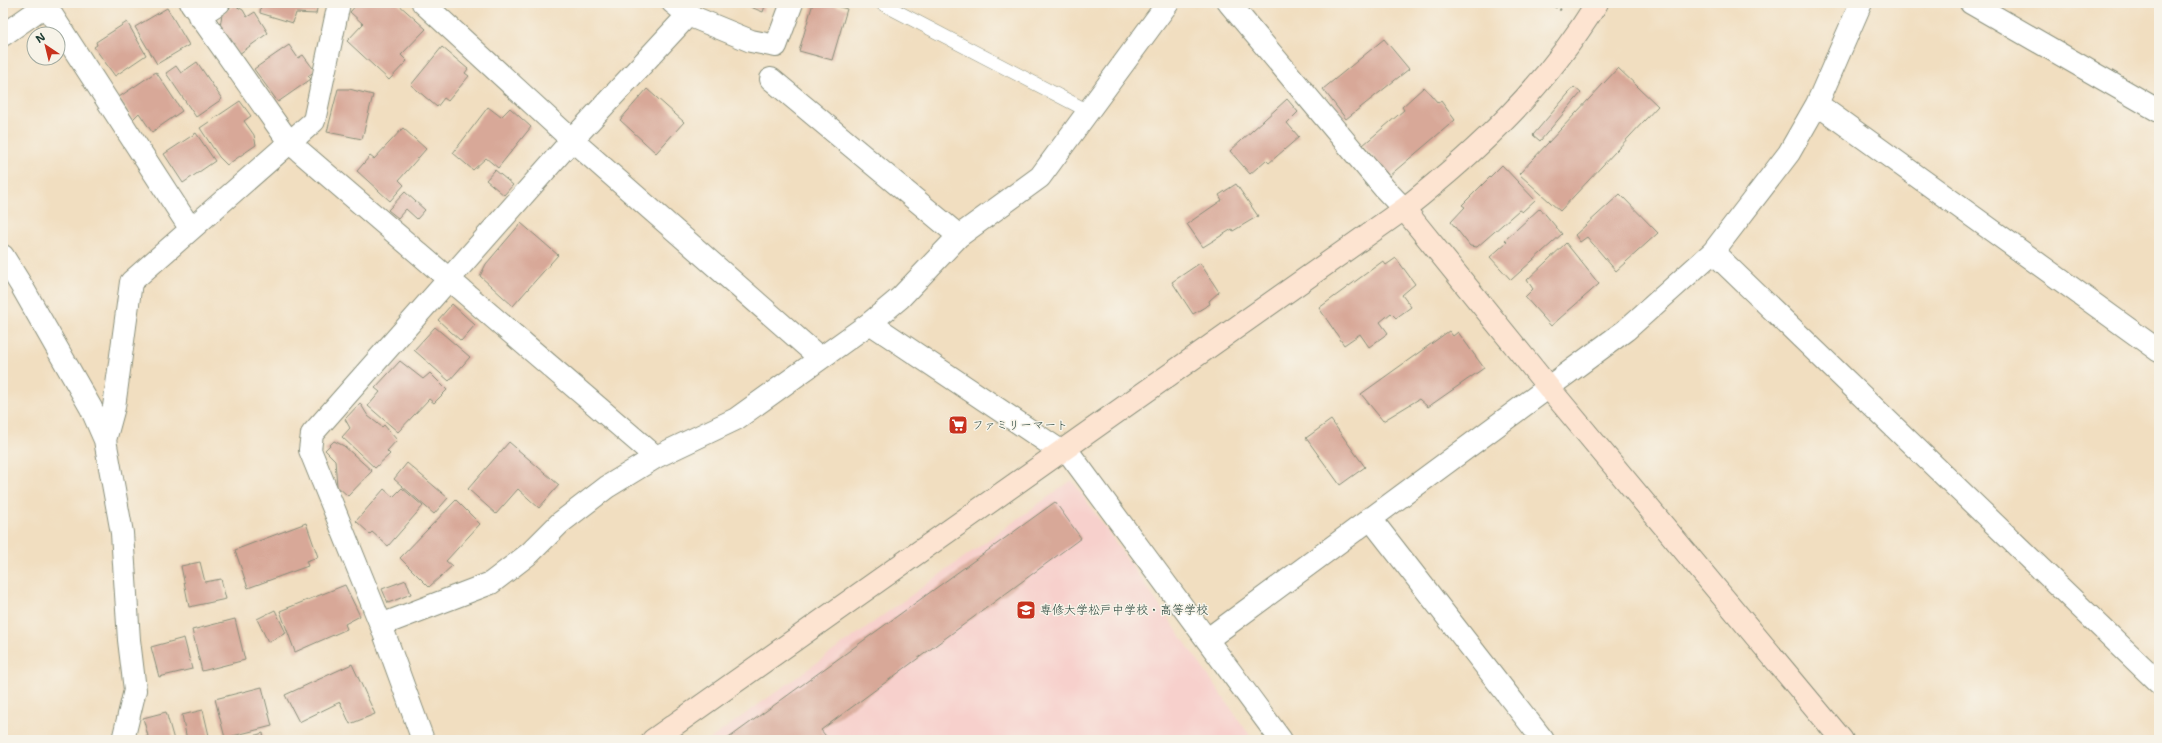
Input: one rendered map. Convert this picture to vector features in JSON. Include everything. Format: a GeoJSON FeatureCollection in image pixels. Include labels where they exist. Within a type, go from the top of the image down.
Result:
{"type":"FeatureCollection","features":[{"type":"Feature","properties":{"kind":"street"},"geometry":{"type":"LineString","coordinates":[[219,3],[195,10],[290,142],[656,457]]}},
{"type":"Feature","properties":{"kind":"street"},"geometry":{"type":"LineString","coordinates":[[105,440],[114,407],[131,282],[190,228],[314,122],[339,3]]}},
{"type":"Feature","properties":{"kind":"street"},"geometry":{"type":"LineString","coordinates":[[423,3],[572,140],[820,358]]}},
{"type":"Feature","properties":{"kind":"street"},"geometry":{"type":"LineString","coordinates":[[423,740],[381,625],[310,450],[312,434],[572,140],[681,9],[751,41],[776,46],[792,3]]}},
{"type":"Feature","properties":{"kind":"street"},"geometry":{"type":"LineString","coordinates":[[381,625],[491,583],[530,553],[560,523],[607,487],[656,457],[736,419],[870,323],[900,298],[959,236],[1040,177],[1168,3]]}},
{"type":"Feature","properties":{"kind":"street"},"geometry":{"type":"LineString","coordinates":[[1229,3],[1384,188],[1404,209],[1549,388],[1842,740]]}},
{"type":"Feature","properties":{"kind":"street"},"geometry":{"type":"LineString","coordinates":[[653,740],[1404,209],[1476,149],[1527,98],[1558,61],[1598,3]]}},
{"type":"Feature","properties":{"kind":"street"},"geometry":{"type":"LineString","coordinates":[[1208,639],[1626,330],[1713,252],[1788,153],[1817,104],[1861,3]]}},
{"type":"Feature","properties":{"kind":"street"},"geometry":{"type":"LineString","coordinates":[[1971,3],[2159,111]]}},
{"type":"Feature","properties":{"kind":"street"},"geometry":{"type":"LineString","coordinates":[[3,35],[45,4],[190,228]]}},
{"type":"Feature","properties":{"kind":"street"},"geometry":{"type":"LineString","coordinates":[[771,79],[959,236]]}},
{"type":"Feature","properties":{"kind":"street"},"geometry":{"type":"LineString","coordinates":[[1817,104],[2159,351]]}},
{"type":"Feature","properties":{"kind":"street"},"geometry":{"type":"LineString","coordinates":[[1713,252],[2159,684]]}},
{"type":"Feature","properties":{"kind":"street"},"geometry":{"type":"LineString","coordinates":[[3,256],[91,408],[105,440],[122,533],[129,640],[135,690],[123,740]]}},
{"type":"Feature","properties":{"kind":"street"},"geometry":{"type":"LineString","coordinates":[[870,323],[1064,450],[1208,639],[1281,740]]}},
{"type":"Feature","properties":{"kind":"street"},"geometry":{"type":"LineString","coordinates":[[1370,518],[1543,740]]}},
{"type":"Feature","properties":{"kind":"lane"},"geometry":{"type":"LineString","coordinates":[[881,3],[1088,111]]}},
{"type":"Feature","properties":{"kind":"path"},"geometry":{"type":"LineString","coordinates":[[1549,3],[1565,12]]}},
{"type":"Feature","properties":{"kind":"shaded area","name":"専修大学松戸中学校・高等学校"},"geometry":{"type":"Polygon","coordinates":[[[1072,480],[1253,740],[709,740],[1072,480]]]}},
{"type":"Feature","properties":{"kind":"building"},"geometry":{"type":"Polygon","coordinates":[[[261,3],[318,3],[316,14],[296,13],[293,23],[260,13],[261,3]]]}},
{"type":"Feature","properties":{"kind":"building"},"geometry":{"type":"Polygon","coordinates":[[[358,3],[397,3],[426,29],[401,55],[407,61],[389,80],[347,41],[363,24],[350,12],[358,3]]]}},
{"type":"Feature","properties":{"kind":"building"},"geometry":{"type":"Polygon","coordinates":[[[741,3],[766,3],[763,12],[741,3]]]}},
{"type":"Feature","properties":{"kind":"building"},"geometry":{"type":"Polygon","coordinates":[[[813,3],[825,3],[847,9],[832,60],[799,51],[813,3]]]}},
{"type":"Feature","properties":{"kind":"building"},"geometry":{"type":"Polygon","coordinates":[[[234,5],[243,10],[247,17],[255,12],[268,33],[239,54],[220,27],[222,14],[234,5]]]}},
{"type":"Feature","properties":{"kind":"building"},"geometry":{"type":"Polygon","coordinates":[[[167,8],[189,45],[157,64],[135,27],[167,8]]]}},
{"type":"Feature","properties":{"kind":"building"},"geometry":{"type":"Polygon","coordinates":[[[127,22],[146,55],[115,76],[94,47],[97,45],[96,42],[127,22]]]}},
{"type":"Feature","properties":{"kind":"building"},"geometry":{"type":"Polygon","coordinates":[[[1384,39],[1409,69],[1346,119],[1323,89],[1384,39]]]}},
{"type":"Feature","properties":{"kind":"building"},"geometry":{"type":"Polygon","coordinates":[[[289,45],[298,58],[303,55],[315,71],[308,76],[311,79],[278,102],[254,69],[289,45]]]}},
{"type":"Feature","properties":{"kind":"building"},"geometry":{"type":"Polygon","coordinates":[[[442,47],[468,69],[465,73],[469,76],[448,101],[444,98],[437,107],[411,85],[442,47]]]}},
{"type":"Feature","properties":{"kind":"building"},"geometry":{"type":"Polygon","coordinates":[[[197,62],[222,99],[196,117],[166,73],[176,66],[181,73],[197,62]]]}},
{"type":"Feature","properties":{"kind":"building"},"geometry":{"type":"Polygon","coordinates":[[[1618,68],[1658,106],[1560,211],[1519,174],[1618,68]]]}},
{"type":"Feature","properties":{"kind":"building"},"geometry":{"type":"Polygon","coordinates":[[[156,72],[182,111],[152,132],[139,113],[133,119],[119,97],[156,72]]]}},
{"type":"Feature","properties":{"kind":"building"},"geometry":{"type":"Polygon","coordinates":[[[1424,87],[1438,103],[1441,101],[1455,120],[1389,176],[1363,145],[1404,110],[1402,107],[1424,87]]]}},
{"type":"Feature","properties":{"kind":"building"},"geometry":{"type":"Polygon","coordinates":[[[1574,87],[1581,93],[1540,141],[1533,135],[1574,87]]]}},
{"type":"Feature","properties":{"kind":"building"},"geometry":{"type":"Polygon","coordinates":[[[338,89],[349,89],[373,95],[362,139],[327,132],[338,89]]]}},
{"type":"Feature","properties":{"kind":"building"},"geometry":{"type":"Polygon","coordinates":[[[647,89],[684,122],[656,153],[620,120],[647,89]]]}},
{"type":"Feature","properties":{"kind":"building"},"geometry":{"type":"Polygon","coordinates":[[[1287,99],[1298,112],[1287,123],[1299,137],[1269,163],[1266,160],[1250,174],[1230,151],[1287,99]]]}},
{"type":"Feature","properties":{"kind":"building"},"geometry":{"type":"Polygon","coordinates":[[[240,101],[251,116],[244,121],[254,135],[256,145],[227,165],[219,157],[200,128],[240,101]]]}},
{"type":"Feature","properties":{"kind":"building"},"geometry":{"type":"Polygon","coordinates":[[[488,107],[501,117],[510,108],[531,127],[498,168],[486,158],[473,170],[453,153],[488,107]]]}},
{"type":"Feature","properties":{"kind":"building"},"geometry":{"type":"Polygon","coordinates":[[[403,128],[426,149],[399,180],[404,185],[390,201],[357,171],[370,156],[374,159],[403,128]]]}},
{"type":"Feature","properties":{"kind":"building"},"geometry":{"type":"Polygon","coordinates":[[[196,133],[215,161],[183,183],[164,154],[196,133]]]}},
{"type":"Feature","properties":{"kind":"building"},"geometry":{"type":"Polygon","coordinates":[[[1502,165],[1535,200],[1522,212],[1519,210],[1477,247],[1470,246],[1451,222],[1465,207],[1462,205],[1502,165]]]}},
{"type":"Feature","properties":{"kind":"building"},"geometry":{"type":"Polygon","coordinates":[[[495,170],[513,185],[504,195],[486,180],[495,170]]]}},
{"type":"Feature","properties":{"kind":"building"},"geometry":{"type":"Polygon","coordinates":[[[1236,184],[1258,216],[1233,231],[1232,229],[1203,247],[1187,224],[1222,200],[1219,195],[1236,184]]]}},
{"type":"Feature","properties":{"kind":"building"},"geometry":{"type":"Polygon","coordinates":[[[405,192],[425,210],[417,219],[406,209],[398,218],[388,210],[405,192]]]}},
{"type":"Feature","properties":{"kind":"building"},"geometry":{"type":"Polygon","coordinates":[[[1620,194],[1658,233],[1616,271],[1587,237],[1580,242],[1575,235],[1620,194]]]}},
{"type":"Feature","properties":{"kind":"building"},"geometry":{"type":"Polygon","coordinates":[[[1540,208],[1562,234],[1511,280],[1490,257],[1507,242],[1505,240],[1540,208]]]}},
{"type":"Feature","properties":{"kind":"building"},"geometry":{"type":"Polygon","coordinates":[[[521,223],[558,255],[513,306],[480,276],[486,264],[521,223]]]}},
{"type":"Feature","properties":{"kind":"building"},"geometry":{"type":"Polygon","coordinates":[[[1566,243],[1599,284],[1551,326],[1525,297],[1533,289],[1527,280],[1566,243]]]}},
{"type":"Feature","properties":{"kind":"building"},"geometry":{"type":"Polygon","coordinates":[[[1396,258],[1415,284],[1402,295],[1411,307],[1396,318],[1391,313],[1380,322],[1388,333],[1369,347],[1360,334],[1344,345],[1319,308],[1383,261],[1386,265],[1396,258]]]}},
{"type":"Feature","properties":{"kind":"building"},"geometry":{"type":"Polygon","coordinates":[[[1200,263],[1219,292],[1209,301],[1210,304],[1193,314],[1172,282],[1200,263]]]}},
{"type":"Feature","properties":{"kind":"building"},"geometry":{"type":"Polygon","coordinates":[[[452,304],[475,325],[461,341],[438,320],[452,304]]]}},
{"type":"Feature","properties":{"kind":"building"},"geometry":{"type":"Polygon","coordinates":[[[435,327],[470,357],[449,381],[414,350],[435,327]]]}},
{"type":"Feature","properties":{"kind":"building"},"geometry":{"type":"Polygon","coordinates":[[[1449,331],[1453,336],[1458,332],[1484,368],[1428,407],[1419,399],[1383,421],[1361,394],[1449,331]]]}},
{"type":"Feature","properties":{"kind":"building"},"geometry":{"type":"Polygon","coordinates":[[[400,361],[423,379],[430,373],[447,390],[434,403],[429,399],[398,432],[368,406],[380,392],[375,388],[400,361]]]}},
{"type":"Feature","properties":{"kind":"building"},"geometry":{"type":"Polygon","coordinates":[[[360,403],[368,416],[382,427],[384,425],[397,440],[387,451],[390,454],[375,468],[342,437],[350,428],[345,419],[360,403]]]}},
{"type":"Feature","properties":{"kind":"building"},"geometry":{"type":"Polygon","coordinates":[[[1331,420],[1365,467],[1340,485],[1306,438],[1331,420]]]}},
{"type":"Feature","properties":{"kind":"building"},"geometry":{"type":"Polygon","coordinates":[[[334,441],[344,446],[372,471],[348,496],[337,486],[335,460],[325,450],[334,441]]]}},
{"type":"Feature","properties":{"kind":"building"},"geometry":{"type":"Polygon","coordinates":[[[509,442],[559,485],[539,508],[518,489],[496,514],[468,489],[509,442]]]}},
{"type":"Feature","properties":{"kind":"building"},"geometry":{"type":"Polygon","coordinates":[[[407,463],[448,498],[434,514],[394,479],[407,463]]]}},
{"type":"Feature","properties":{"kind":"building"},"geometry":{"type":"Polygon","coordinates":[[[402,488],[423,506],[388,546],[372,532],[370,534],[356,521],[384,489],[393,497],[402,488]]]}},
{"type":"Feature","properties":{"kind":"building"},"geometry":{"type":"Polygon","coordinates":[[[456,500],[480,524],[446,561],[452,566],[429,587],[400,558],[456,500]]]}},
{"type":"Feature","properties":{"kind":"building"},"geometry":{"type":"Polygon","coordinates":[[[1055,502],[1081,538],[821,730],[829,740],[726,740],[1055,502]]]}},
{"type":"Feature","properties":{"kind":"building"},"geometry":{"type":"Polygon","coordinates":[[[306,523],[318,557],[306,561],[308,566],[248,588],[235,550],[306,523]]]}},
{"type":"Feature","properties":{"kind":"building"},"geometry":{"type":"Polygon","coordinates":[[[200,562],[205,582],[221,579],[226,599],[189,607],[181,566],[200,562]]]}},
{"type":"Feature","properties":{"kind":"building"},"geometry":{"type":"Polygon","coordinates":[[[406,580],[411,594],[388,603],[382,589],[406,580]]]}},
{"type":"Feature","properties":{"kind":"building"},"geometry":{"type":"Polygon","coordinates":[[[345,585],[360,616],[345,624],[347,629],[295,652],[280,611],[345,585]]]}},
{"type":"Feature","properties":{"kind":"building"},"geometry":{"type":"Polygon","coordinates":[[[275,610],[286,633],[268,642],[257,619],[275,610]]]}},
{"type":"Feature","properties":{"kind":"building"},"geometry":{"type":"Polygon","coordinates":[[[235,619],[245,660],[202,671],[192,630],[235,619]]]}},
{"type":"Feature","properties":{"kind":"building"},"geometry":{"type":"Polygon","coordinates":[[[184,638],[192,669],[159,677],[151,647],[184,638]]]}},
{"type":"Feature","properties":{"kind":"building"},"geometry":{"type":"Polygon","coordinates":[[[352,664],[375,714],[350,724],[340,702],[299,722],[285,695],[352,664]]]}},
{"type":"Feature","properties":{"kind":"building"},"geometry":{"type":"Polygon","coordinates":[[[262,687],[272,726],[225,738],[215,699],[262,687]]]}},
{"type":"Feature","properties":{"kind":"building"},"geometry":{"type":"Polygon","coordinates":[[[203,710],[210,740],[187,740],[182,715],[203,710]]]}},
{"type":"Feature","properties":{"kind":"building"},"geometry":{"type":"Polygon","coordinates":[[[166,712],[174,740],[140,740],[148,736],[143,718],[166,712]]]}},
{"type":"Feature","properties":{"kind":"building"},"geometry":{"type":"Polygon","coordinates":[[[263,733],[264,740],[240,740],[263,733]]]}},
{"type":"Feature","properties":{"kind":"place","name":"ファミリーマート"},"geometry":{"type":"Point","coordinates":[958,425]}},
{"type":"Feature","properties":{"kind":"place","name":"専修大学松戸中学校・高等学校"},"geometry":{"type":"Point","coordinates":[1026,610]}}]}
